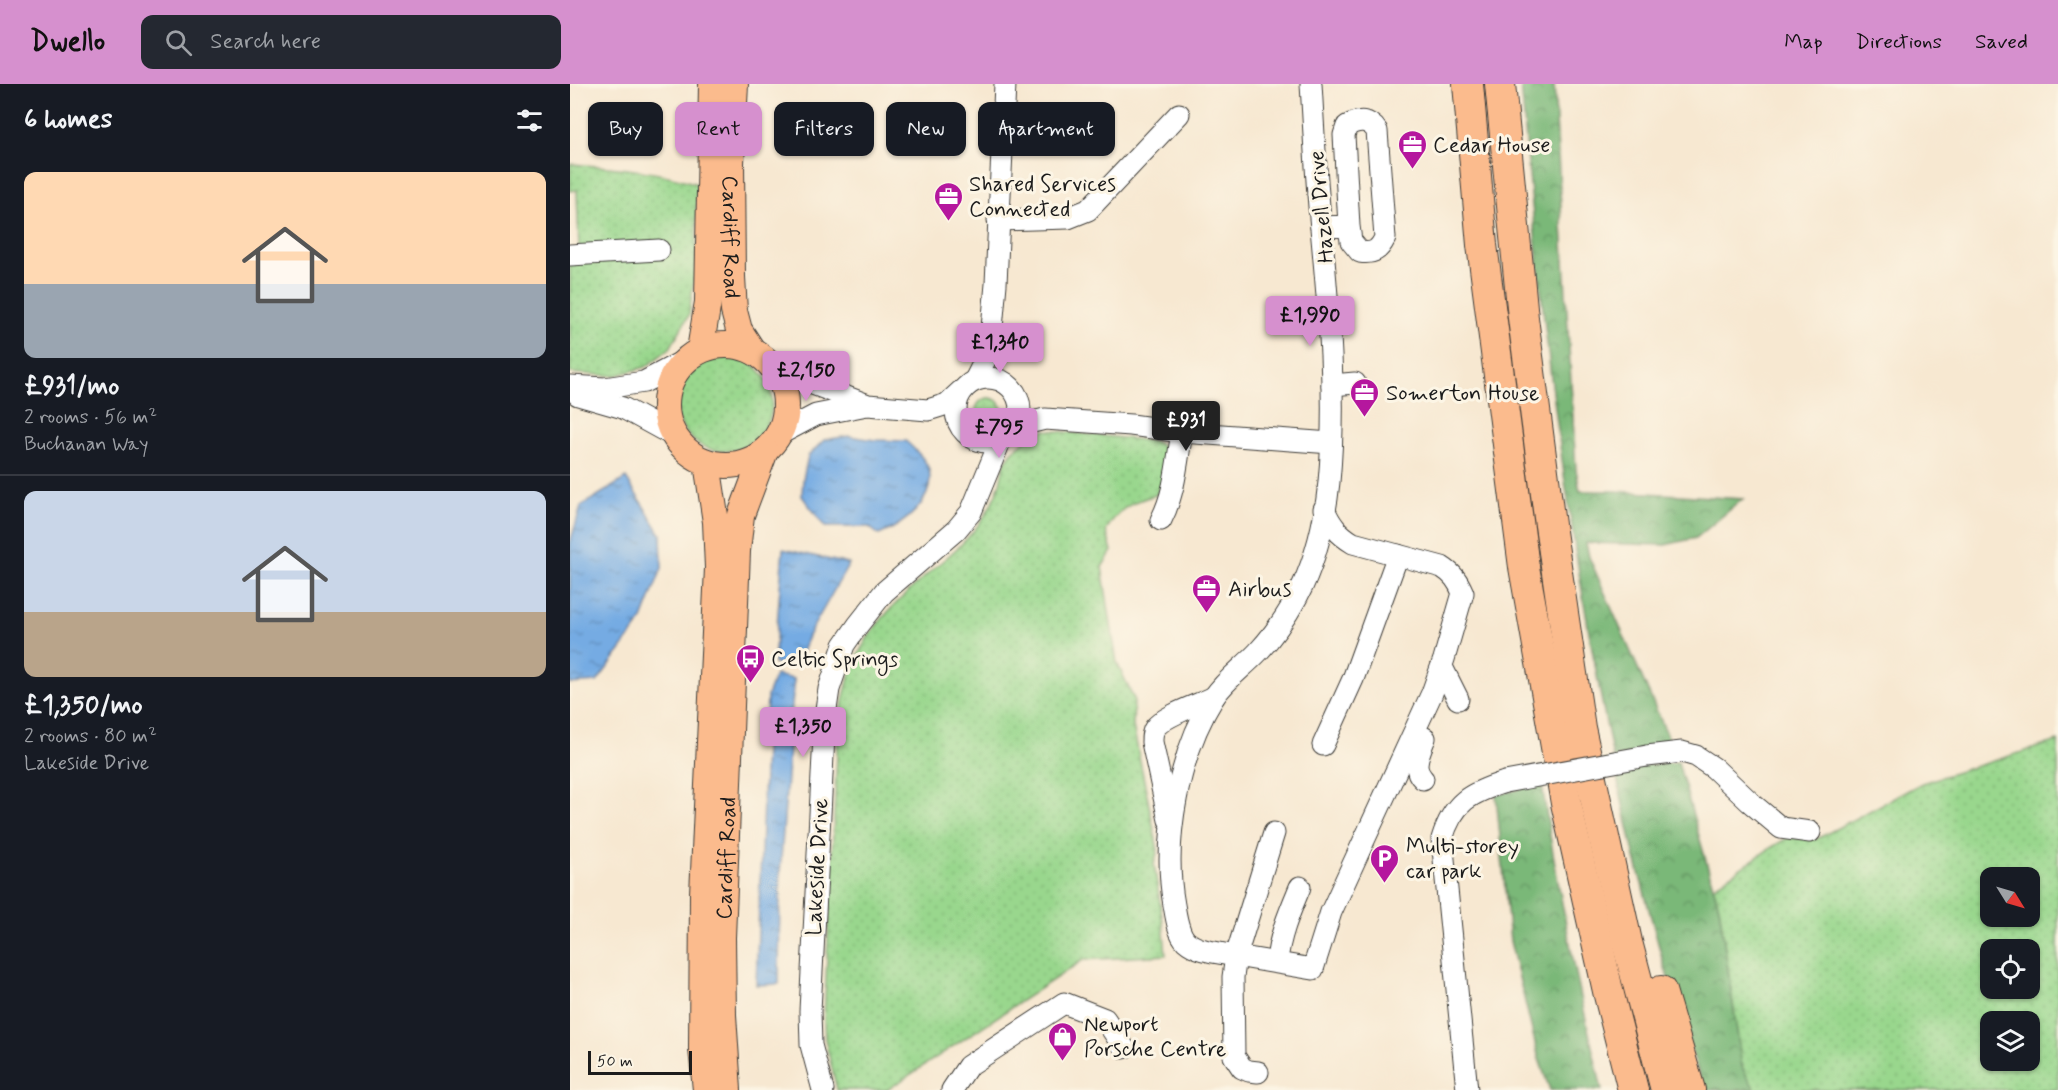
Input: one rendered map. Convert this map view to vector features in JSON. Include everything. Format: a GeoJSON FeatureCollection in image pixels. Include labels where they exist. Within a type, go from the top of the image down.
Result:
{"type":"FeatureCollection","features":[{"type":"Feature","properties":{"kind":"highway"},"geometry":{"type":"LineString","coordinates":[[1468,84],[1482,245],[1553,813],[1596,1017],[1614,1090]]}},
{"type":"Feature","properties":{"kind":"highway"},"geometry":{"type":"LineString","coordinates":[[1500,84],[1523,318],[1580,728],[1627,942],[1666,1090]]}},
{"type":"Feature","properties":{"kind":"highway"},"geometry":{"type":"LineString","coordinates":[[1524,567],[1566,803],[1608,991],[1633,1090]]}},
{"type":"Feature","properties":{"kind":"highway"},"geometry":{"type":"LineString","coordinates":[[1566,629],[1661,994],[1690,1090]]}},
{"type":"Feature","properties":{"kind":"main road","name":"Cardiff Road"},"geometry":{"type":"LineString","coordinates":[[705,1090],[702,1048],[703,894],[718,568],[716,522],[707,463],[691,455],[674,436],[665,408],[669,384],[676,370],[694,354],[708,302],[712,84]]}},
{"type":"Feature","properties":{"kind":"main road","name":"Cardiff Road"},"geometry":{"type":"LineString","coordinates":[[728,1090],[723,1015],[722,938],[737,551],[741,515],[784,421],[786,400],[780,378],[739,330],[734,311],[731,163],[735,84]]}},
{"type":"Feature","properties":{"kind":"main road"},"geometry":{"type":"LineString","coordinates":[[694,354],[730,345],[758,354]]}},
{"type":"Feature","properties":{"kind":"main road"},"geometry":{"type":"LineString","coordinates":[[707,463],[729,465],[748,461],[772,443]]}},
{"type":"Feature","properties":{"kind":"street"},"geometry":{"type":"LineString","coordinates":[[1005,84],[990,350],[957,401],[955,411],[962,429],[976,440],[989,442],[1045,419]]}},
{"type":"Feature","properties":{"kind":"street","name":"Hazell Drive"},"geometry":{"type":"LineString","coordinates":[[1214,697],[1258,652],[1286,616],[1311,568],[1329,483],[1332,385],[1326,268],[1311,84]]}},
{"type":"Feature","properties":{"kind":"street"},"geometry":{"type":"LineString","coordinates":[[998,220],[1068,218],[1089,210],[1179,114]]}},
{"type":"Feature","properties":{"kind":"street"},"geometry":{"type":"LineString","coordinates":[[1365,121],[1372,124],[1377,131],[1385,238],[1380,249],[1369,253],[1360,252],[1351,241],[1349,226],[1344,135],[1347,126],[1354,122],[1365,121]]}},
{"type":"Feature","properties":{"kind":"street"},"geometry":{"type":"LineString","coordinates":[[1321,227],[1349,226]]}},
{"type":"Feature","properties":{"kind":"street"},"geometry":{"type":"LineString","coordinates":[[570,255],[659,250]]}},
{"type":"Feature","properties":{"kind":"street"},"geometry":{"type":"LineString","coordinates":[[990,350],[1019,404],[1020,415],[1008,433]]}},
{"type":"Feature","properties":{"kind":"street"},"geometry":{"type":"LineString","coordinates":[[570,386],[605,388],[644,382],[694,354]]}},
{"type":"Feature","properties":{"kind":"street"},"geometry":{"type":"LineString","coordinates":[[758,354],[810,383],[868,405]]}},
{"type":"Feature","properties":{"kind":"street"},"geometry":{"type":"LineString","coordinates":[[928,410],[947,404],[968,386],[988,378],[1008,387],[1029,411],[1045,419],[1331,443]]}},
{"type":"Feature","properties":{"kind":"street"},"geometry":{"type":"LineString","coordinates":[[1332,385],[1355,383]]}},
{"type":"Feature","properties":{"kind":"street"},"geometry":{"type":"LineString","coordinates":[[570,392],[623,408],[674,436]]}},
{"type":"Feature","properties":{"kind":"street"},"geometry":{"type":"LineString","coordinates":[[772,443],[816,415],[868,405],[928,410],[957,421]]}},
{"type":"Feature","properties":{"kind":"street"},"geometry":{"type":"LineString","coordinates":[[1161,520],[1169,505],[1182,432]]}},
{"type":"Feature","properties":{"kind":"street","name":"Lakeside Drive"},"geometry":{"type":"LineString","coordinates":[[823,1090],[811,1045],[810,1001],[824,732],[829,689],[844,645],[884,592],[956,530],[971,512],[1008,433]]}},
{"type":"Feature","properties":{"kind":"street"},"geometry":{"type":"LineString","coordinates":[[976,440],[983,484]]}},
{"type":"Feature","properties":{"kind":"street"},"geometry":{"type":"LineString","coordinates":[[1324,509],[1331,526],[1353,543],[1442,567],[1452,573],[1459,582],[1462,593],[1448,686],[1419,752],[1416,766],[1418,774],[1423,779]]}},
{"type":"Feature","properties":{"kind":"street"},"geometry":{"type":"LineString","coordinates":[[1323,745],[1353,679],[1398,555]]}},
{"type":"Feature","properties":{"kind":"street"},"geometry":{"type":"LineString","coordinates":[[1214,697],[1189,754],[1171,828],[1172,892],[1179,927],[1185,940],[1235,967],[1277,962],[1313,969],[1331,912],[1417,728],[1448,686]]}},
{"type":"Feature","properties":{"kind":"street"},"geometry":{"type":"LineString","coordinates":[[1171,828],[1152,742],[1152,732],[1156,725],[1164,720],[1214,697]]}},
{"type":"Feature","properties":{"kind":"street"},"geometry":{"type":"LineString","coordinates":[[1467,1090],[1442,839],[1447,822],[1460,803],[1479,790],[1505,782],[1647,756],[1682,752],[1696,756],[1714,768],[1781,828],[1810,832]]}},
{"type":"Feature","properties":{"kind":"street"},"geometry":{"type":"LineString","coordinates":[[1258,1072],[1242,1068],[1234,1056],[1235,967],[1274,833]]}},
{"type":"Feature","properties":{"kind":"street"},"geometry":{"type":"LineString","coordinates":[[1277,962],[1278,949],[1300,887]]}},
{"type":"Feature","properties":{"kind":"street"},"geometry":{"type":"LineString","coordinates":[[952,1090],[968,1066],[1064,1003],[1105,1019],[1124,1048]]}},
{"type":"Feature","properties":{"kind":"green space"},"geometry":{"type":"Polygon","coordinates":[[[1521,84],[1554,84],[1576,470],[1580,491],[1743,499],[1696,538],[1665,545],[1586,543],[1589,557],[1670,741],[1635,754],[1613,758],[1582,591],[1557,422],[1537,254],[1521,84]]]}},
{"type":"Feature","properties":{"kind":"green space"},"geometry":{"type":"Polygon","coordinates":[[[570,164],[650,172],[697,184],[696,266],[689,315],[670,348],[646,367],[614,376],[570,373],[570,252],[579,250],[577,190],[570,191],[570,164]]]}},
{"type":"Feature","properties":{"kind":"green space"},"geometry":{"type":"Polygon","coordinates":[[[724,355],[742,359],[758,369],[768,385],[772,403],[768,421],[758,437],[742,447],[724,451],[706,447],[690,437],[680,421],[676,403],[680,385],[690,369],[706,359],[724,355]]]}},
{"type":"Feature","properties":{"kind":"green space"},"geometry":{"type":"Polygon","coordinates":[[[989,398],[998,402],[1002,411],[998,420],[989,424],[980,420],[976,411],[980,402],[989,398]]]}},
{"type":"Feature","properties":{"kind":"green space"},"geometry":{"type":"Polygon","coordinates":[[[1045,430],[1153,441],[1166,451],[1168,458],[1167,472],[1156,495],[1127,507],[1110,523],[1106,531],[1112,551],[1102,567],[1117,663],[1134,699],[1133,726],[1158,850],[1154,864],[1166,955],[1083,960],[887,1090],[837,1090],[825,1039],[824,1019],[838,734],[848,682],[855,661],[877,625],[909,591],[974,531],[994,499],[1006,461],[1023,443],[1045,430]]]}},
{"type":"Feature","properties":{"kind":"green space"},"geometry":{"type":"Polygon","coordinates":[[[2058,741],[2058,1090],[1755,1090],[1742,1067],[1719,907],[1713,887],[1787,838],[1817,839],[1922,783],[2058,741]]]}},
{"type":"Feature","properties":{"kind":"green space"},"geometry":{"type":"Polygon","coordinates":[[[1678,762],[1719,907],[1742,1067],[1755,1090],[1704,1090],[1664,965],[1635,858],[1615,769],[1678,762]]]}},
{"type":"Feature","properties":{"kind":"green space"},"geometry":{"type":"Polygon","coordinates":[[[1542,784],[1554,861],[1602,1090],[1550,1090],[1539,1059],[1510,941],[1496,795],[1542,784]]]}},
{"type":"Feature","properties":{"kind":"water"},"geometry":{"type":"Polygon","coordinates":[[[849,436],[906,441],[923,458],[929,470],[928,492],[923,502],[898,525],[879,535],[869,527],[825,527],[802,496],[808,456],[824,440],[849,436]]]}},
{"type":"Feature","properties":{"kind":"water"},"geometry":{"type":"Polygon","coordinates":[[[626,478],[661,534],[662,568],[641,622],[597,682],[570,684],[570,543],[581,506],[626,478]]]}},
{"type":"Feature","properties":{"kind":"water"},"geometry":{"type":"Polygon","coordinates":[[[783,549],[849,564],[808,636],[798,662],[774,664],[783,549]]]}},
{"type":"Feature","properties":{"kind":"water"},"geometry":{"type":"Polygon","coordinates":[[[775,675],[794,679],[780,874],[779,984],[756,985],[767,696],[775,675]]]}},
{"type":"Feature","properties":{"kind":"place","name":"Cedar House"},"geometry":{"type":"Point","coordinates":[1412,170]}},
{"type":"Feature","properties":{"kind":"place","name":"Shared Services Connected"},"geometry":{"type":"Point","coordinates":[948,222]}},
{"type":"Feature","properties":{"kind":"place","name":"Somerton House"},"geometry":{"type":"Point","coordinates":[1365,418]}},
{"type":"Feature","properties":{"kind":"place","name":"Airbus"},"geometry":{"type":"Point","coordinates":[1207,614]}},
{"type":"Feature","properties":{"kind":"place","name":"Celtic Springs"},"geometry":{"type":"Point","coordinates":[750,684]}},
{"type":"Feature","properties":{"kind":"place","name":"Multi-storey car park"},"geometry":{"type":"Point","coordinates":[1385,884]}},
{"type":"Feature","properties":{"kind":"place","name":"Newport Porsche Centre"},"geometry":{"type":"Point","coordinates":[1063,1062]}}]}
